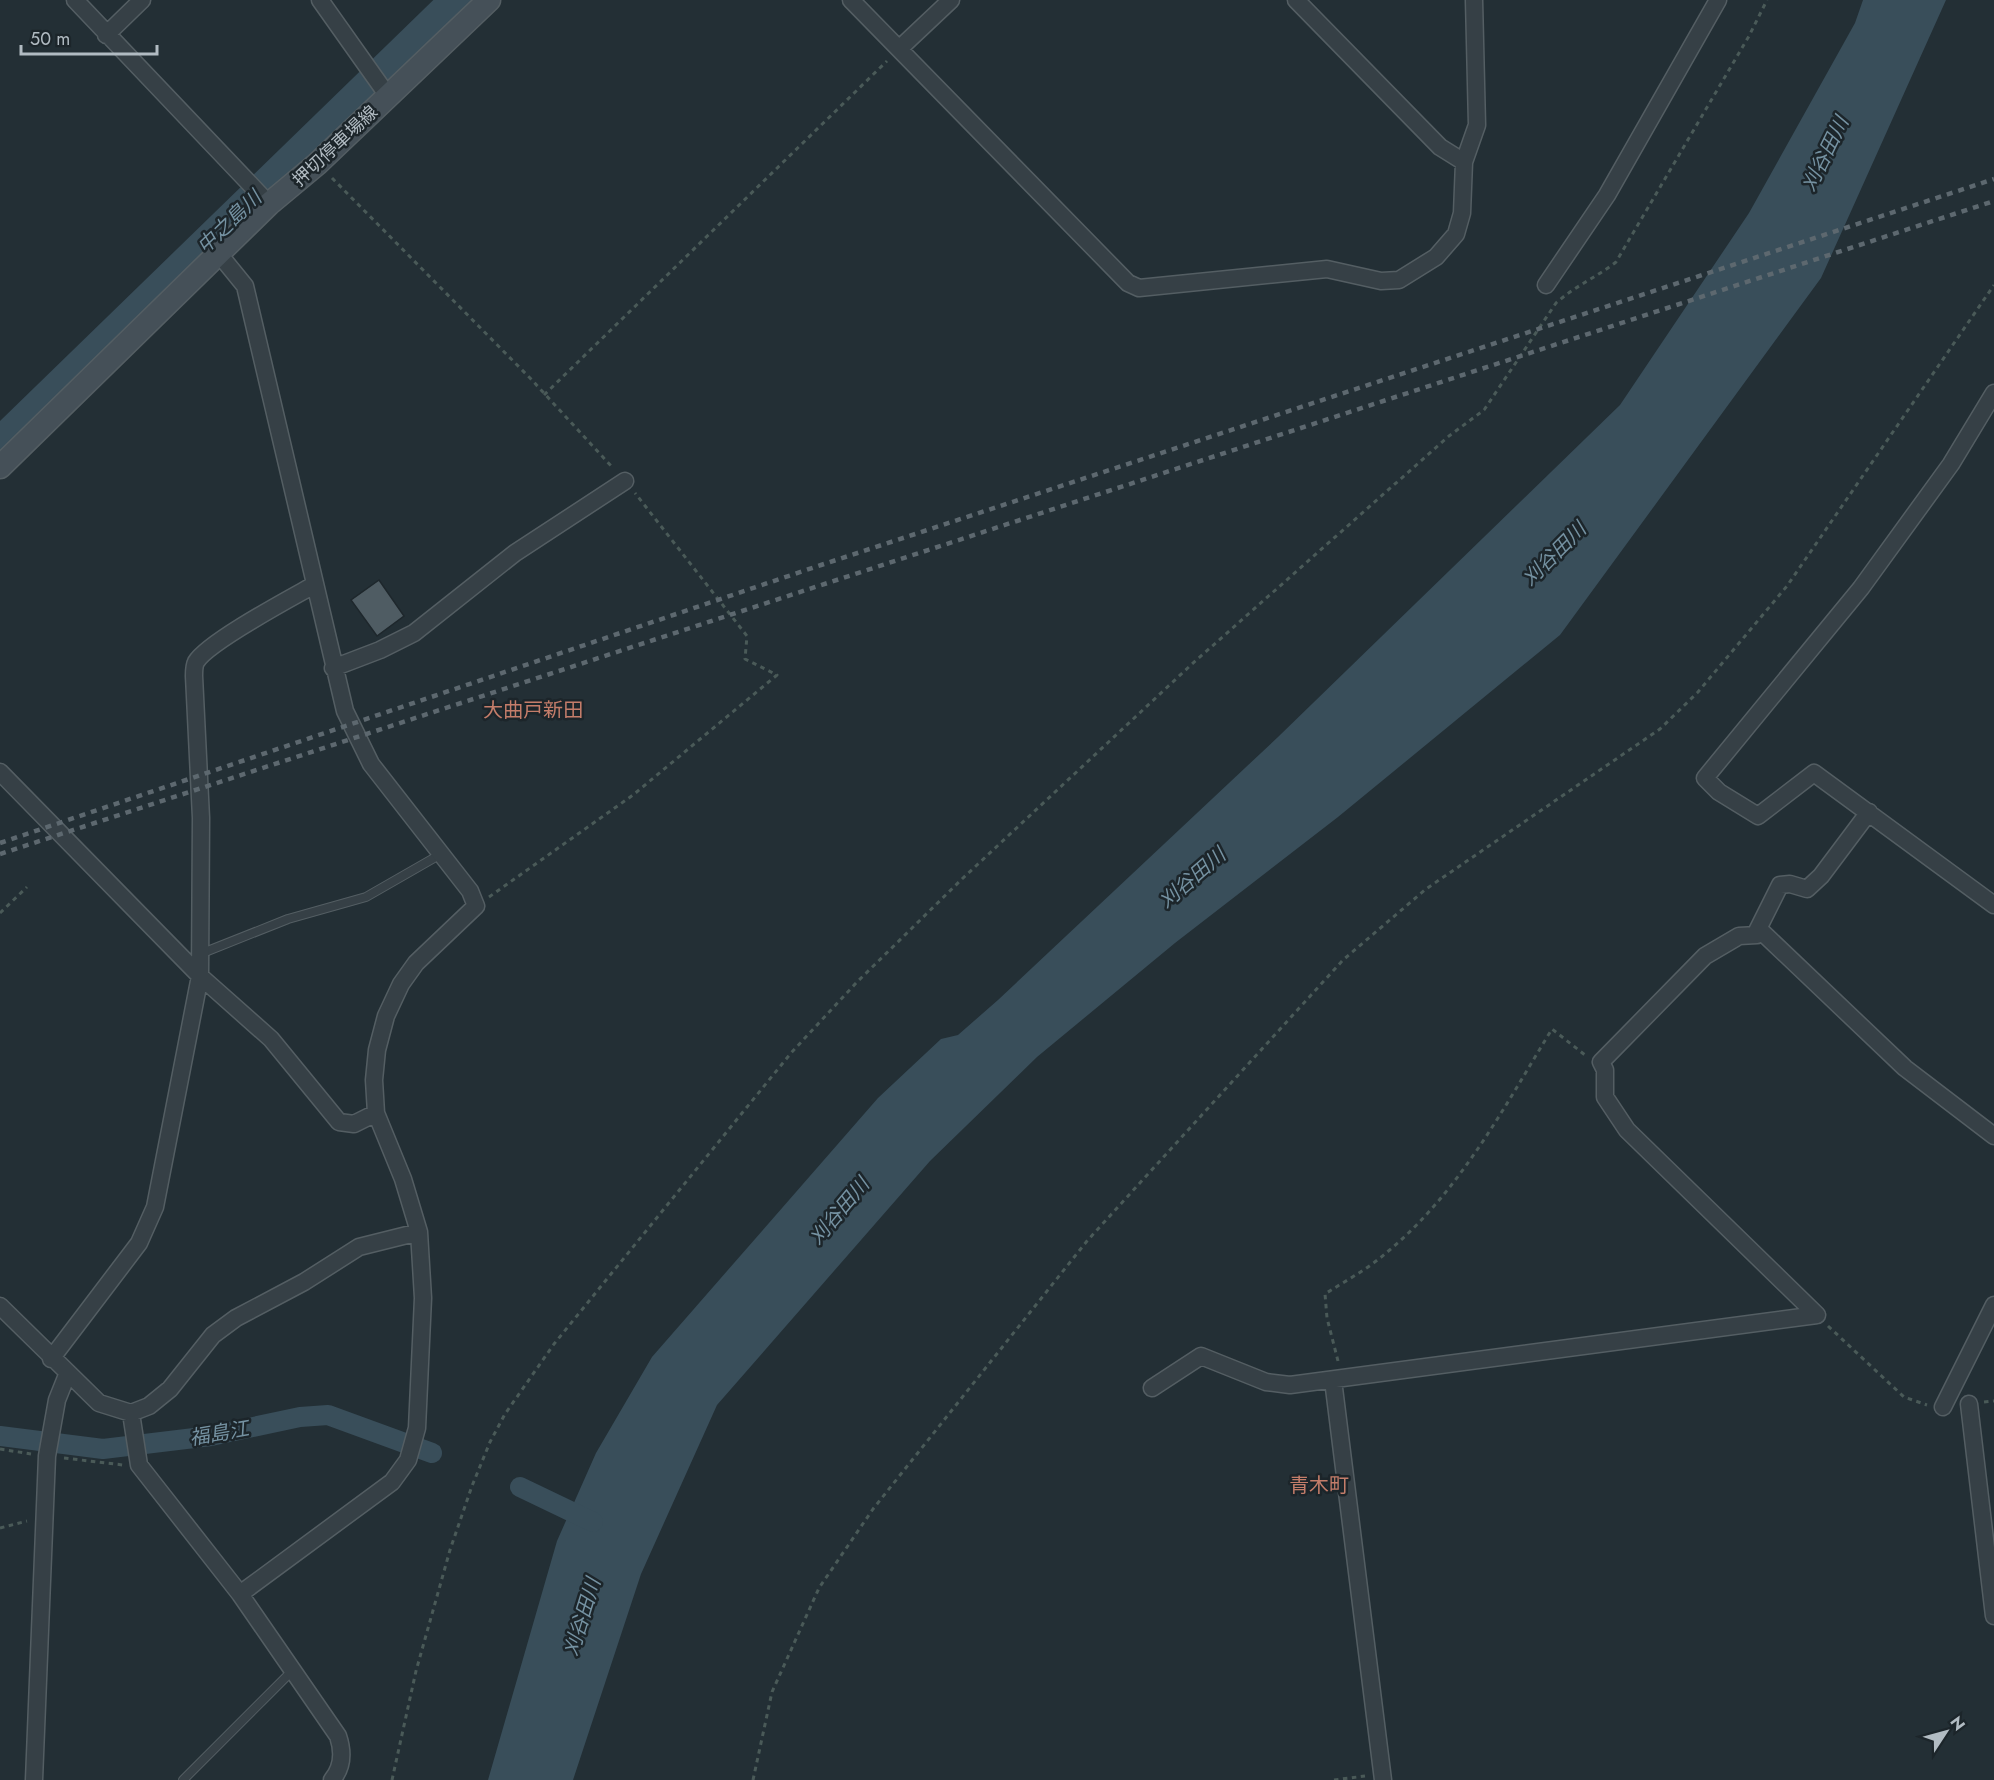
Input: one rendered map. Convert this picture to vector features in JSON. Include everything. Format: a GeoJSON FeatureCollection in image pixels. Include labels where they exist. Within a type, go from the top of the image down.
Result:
{"type":"FeatureCollection","features":[{"type":"Feature","properties":{"kind":"main road","name":"押切停車場線"},"geometry":{"type":"LineString","coordinates":[[0,466],[269,204],[317,164],[489,0]]}},
{"type":"Feature","properties":{"kind":"street"},"geometry":{"type":"LineString","coordinates":[[75,0],[269,204]]}},
{"type":"Feature","properties":{"kind":"street"},"geometry":{"type":"LineString","coordinates":[[106,35],[141,0]]}},
{"type":"Feature","properties":{"kind":"street"},"geometry":{"type":"LineString","coordinates":[[320,0],[388,96]]}},
{"type":"Feature","properties":{"kind":"street"},"geometry":{"type":"LineString","coordinates":[[850,0],[1128,283],[1139,288],[1327,269],[1381,281],[1400,280],[1436,257],[1456,234],[1462,213],[1464,162],[1477,125],[1474,0]]}},
{"type":"Feature","properties":{"kind":"street"},"geometry":{"type":"LineString","coordinates":[[899,49],[951,0]]}},
{"type":"Feature","properties":{"kind":"street"},"geometry":{"type":"LineString","coordinates":[[1296,0],[1440,147],[1464,162]]}},
{"type":"Feature","properties":{"kind":"street"},"geometry":{"type":"LineString","coordinates":[[1546,285],[1607,195],[1718,0]]}},
{"type":"Feature","properties":{"kind":"street"},"geometry":{"type":"LineString","coordinates":[[219,254],[245,286],[333,668],[345,711],[371,764],[470,891],[476,906],[416,963],[401,984],[386,1016],[377,1050],[374,1080],[376,1113],[403,1179],[419,1232],[423,1298],[417,1428],[408,1460],[392,1482],[240,1594]]}},
{"type":"Feature","properties":{"kind":"street"},"geometry":{"type":"LineString","coordinates":[[1994,393],[1951,464],[1861,588],[1705,778],[1719,792],[1758,816],[1814,774],[1869,812],[1994,906]]}},
{"type":"Feature","properties":{"kind":"street"},"geometry":{"type":"LineString","coordinates":[[333,668],[380,650],[414,633],[515,553],[626,480]]}},
{"type":"Feature","properties":{"kind":"street"},"geometry":{"type":"LineString","coordinates":[[51,1359],[147,1230],[155,1207],[200,976],[201,807],[195,663],[251,621],[314,585]]}},
{"type":"Feature","properties":{"kind":"street"},"geometry":{"type":"LineString","coordinates":[[0,772],[200,976],[271,1039],[339,1122],[354,1124],[376,1113]]}},
{"type":"Feature","properties":{"kind":"street"},"geometry":{"type":"LineString","coordinates":[[1755,935],[1780,885],[1790,884],[1806,889],[1821,876],[1869,812]]}},
{"type":"Feature","properties":{"kind":"street"},"geometry":{"type":"LineString","coordinates":[[1817,1315],[1627,1130],[1605,1097],[1604,1072],[1601,1062],[1705,956],[1739,936],[1762,932],[1905,1068],[1994,1136]]}},
{"type":"Feature","properties":{"kind":"street"},"geometry":{"type":"LineString","coordinates":[[0,1306],[67,1375],[99,1403],[131,1413],[149,1406],[170,1389],[213,1335],[236,1318],[304,1282],[359,1247],[419,1232]]}},
{"type":"Feature","properties":{"kind":"street"},"geometry":{"type":"LineString","coordinates":[[1943,1407],[1994,1305]]}},
{"type":"Feature","properties":{"kind":"street"},"geometry":{"type":"LineString","coordinates":[[1152,1388],[1201,1356],[1266,1382],[1290,1385],[1817,1315]]}},
{"type":"Feature","properties":{"kind":"street"},"geometry":{"type":"LineString","coordinates":[[34,1780],[47,1456],[57,1400],[67,1375]]}},
{"type":"Feature","properties":{"kind":"street"},"geometry":{"type":"LineString","coordinates":[[1333,1380],[1383,1777]]}},
{"type":"Feature","properties":{"kind":"street"},"geometry":{"type":"LineString","coordinates":[[1969,1404],[1994,1616]]}},
{"type":"Feature","properties":{"kind":"street"},"geometry":{"type":"LineString","coordinates":[[131,1413],[138,1461],[240,1594],[338,1736],[342,1748],[341,1765],[332,1780]]}},
{"type":"Feature","properties":{"kind":"lane"},"geometry":{"type":"LineString","coordinates":[[200,954],[288,919],[366,897],[441,854]]}},
{"type":"Feature","properties":{"kind":"lane"},"geometry":{"type":"LineString","coordinates":[[183,1780],[293,1670]]}},
{"type":"Feature","properties":{"kind":"path"},"geometry":{"type":"LineString","coordinates":[[392,1780],[416,1671],[450,1550],[472,1486],[490,1442],[505,1414],[554,1344],[791,1053],[857,982],[962,879],[1191,664],[1449,436],[1484,410],[1556,303],[1570,290],[1602,273],[1616,262],[1749,36],[1767,0]]}},
{"type":"Feature","properties":{"kind":"path"},"geometry":{"type":"LineString","coordinates":[[544,395],[899,49]]}},
{"type":"Feature","properties":{"kind":"path"},"geometry":{"type":"LineString","coordinates":[[317,164],[626,480],[747,636],[745,659],[777,675],[633,795],[476,906]]}},
{"type":"Feature","properties":{"kind":"path"},"geometry":{"type":"LineString","coordinates":[[753,1780],[772,1692],[819,1588],[873,1509],[1087,1241],[1343,960],[1426,889],[1660,729],[1698,692],[1787,586],[1994,285]]}},
{"type":"Feature","properties":{"kind":"path"},"geometry":{"type":"LineString","coordinates":[[0,914],[27,887]]}},
{"type":"Feature","properties":{"kind":"path"},"geometry":{"type":"LineString","coordinates":[[1333,1380],[1339,1366],[1327,1318],[1325,1294],[1385,1254],[1417,1225],[1464,1172],[1552,1029],[1604,1072]]}},
{"type":"Feature","properties":{"kind":"path"},"geometry":{"type":"LineString","coordinates":[[1817,1315],[1904,1397],[1914,1403],[1943,1407]]}},
{"type":"Feature","properties":{"kind":"path"},"geometry":{"type":"LineString","coordinates":[[0,1449],[47,1456],[138,1461]]}},
{"type":"Feature","properties":{"kind":"path"},"geometry":{"type":"LineString","coordinates":[[0,1528],[44,1517]]}},
{"type":"Feature","properties":{"kind":"path"},"geometry":{"type":"LineString","coordinates":[[1334,1780],[1383,1777]]}},
{"type":"Feature","properties":{"kind":"water","name":"刈谷田川"},"geometry":{"type":"Polygon","coordinates":[[[1863,0],[1946,0],[1821,278],[1560,635],[1338,817],[1175,943],[1037,1057],[930,1161],[717,1405],[641,1574],[573,1780],[488,1780],[557,1541],[596,1453],[652,1357],[878,1098],[941,1039],[958,1035],[998,1000],[1278,737],[1620,405],[1749,213],[1855,23],[1863,0]]]}},
{"type":"Feature","properties":{"kind":"building"},"geometry":{"type":"Polygon","coordinates":[[[379,580],[404,616],[377,636],[351,600],[379,580]]]}},
{"type":"Feature","properties":{"kind":"waterway","name":"中之島川"},"geometry":{"type":"LineString","coordinates":[[0,444],[457,0]]}},
{"type":"Feature","properties":{"kind":"waterway","name":"福島江"},"geometry":{"type":"LineString","coordinates":[[0,1436],[103,1449],[211,1436],[300,1417],[328,1415],[432,1453]]}},
{"type":"Feature","properties":{"kind":"waterway","name":"福島江"},"geometry":{"type":"LineString","coordinates":[[520,1487],[593,1522]]}},
{"type":"Feature","properties":{"kind":"railway"},"geometry":{"type":"LineString","coordinates":[[0,843],[821,565],[1994,179]]}},
{"type":"Feature","properties":{"kind":"railway"},"geometry":{"type":"LineString","coordinates":[[0,854],[1994,201]]}},
{"type":"Feature","properties":{"kind":"district","name":"大曲戸新田"},"geometry":{"type":"Point","coordinates":[533,710]}},
{"type":"Feature","properties":{"kind":"district","name":"青木町"},"geometry":{"type":"Point","coordinates":[1319,1485]}}]}
